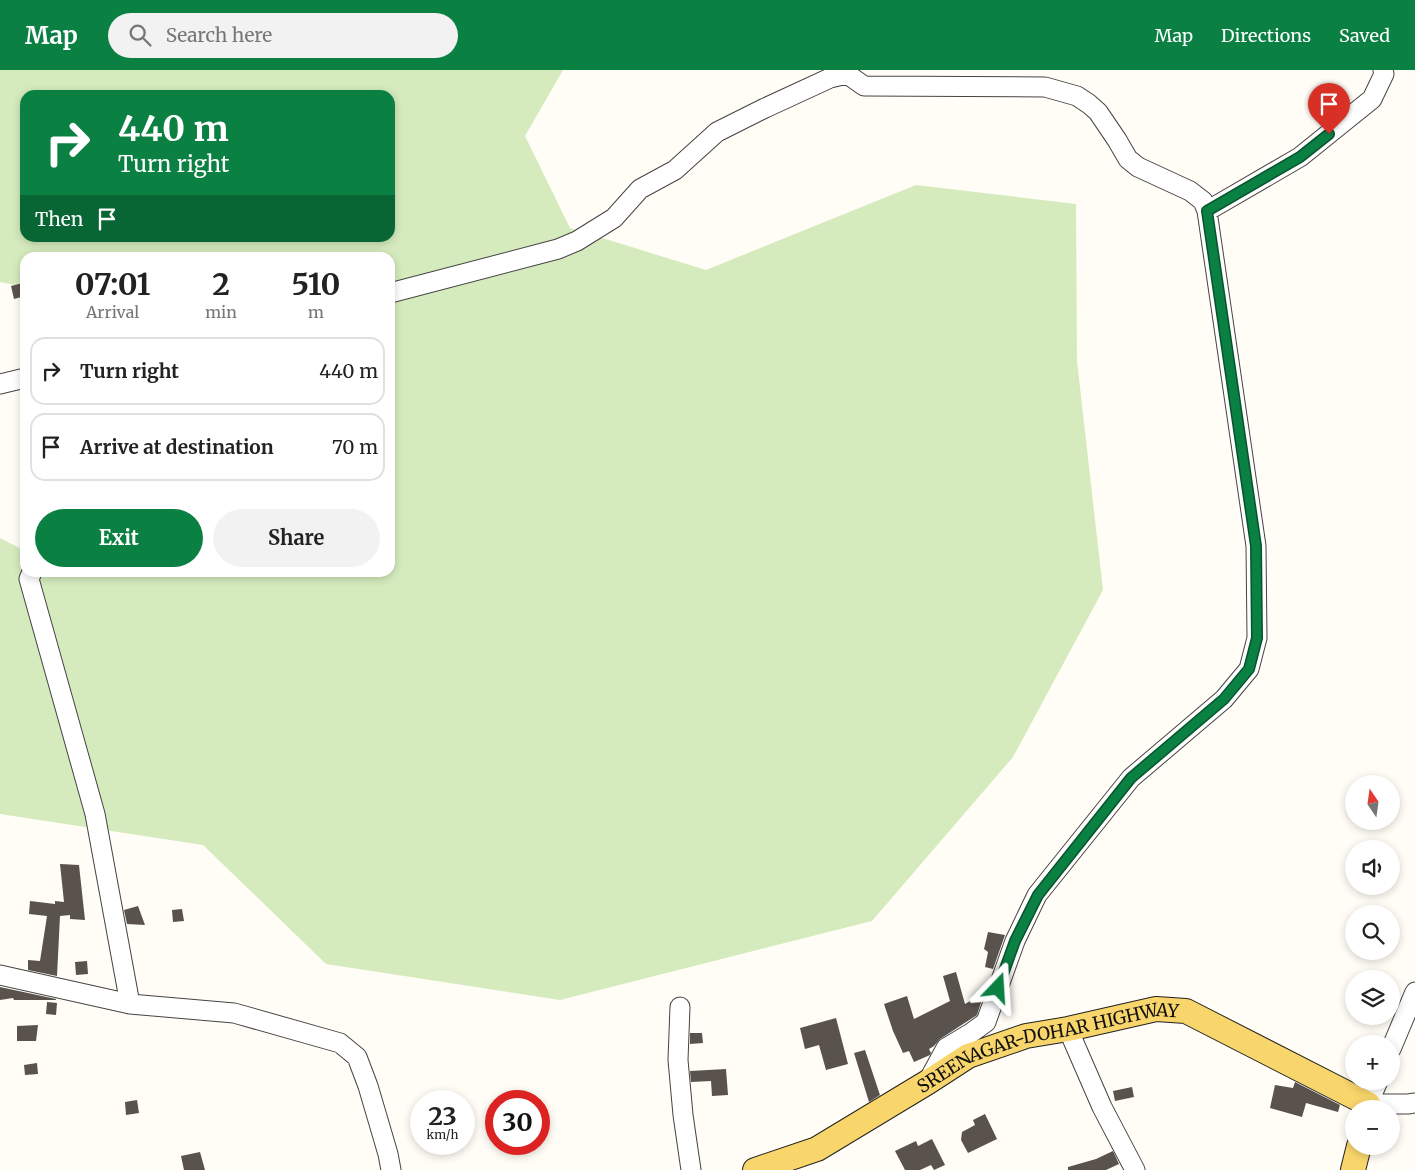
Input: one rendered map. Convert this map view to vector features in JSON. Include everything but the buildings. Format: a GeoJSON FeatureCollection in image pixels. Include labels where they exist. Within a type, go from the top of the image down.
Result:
{"type":"FeatureCollection","features":[{"type":"Feature","properties":{"kind":"main road","name":"SREENAGAR-DOHAR HIGHWAY"},"geometry":{"type":"LineString","coordinates":[[755,1170],[817,1149],[968,1056],[1026,1036],[1068,1029],[1156,1009],[1186,1011],[1355,1100]]}},
{"type":"Feature","properties":{"kind":"main road"},"geometry":{"type":"LineString","coordinates":[[1353,1170],[1357,1155]]}},
{"type":"Feature","properties":{"kind":"street"},"geometry":{"type":"LineString","coordinates":[[1207,211],[1300,157],[1372,99],[1384,74],[1383,70]]}},
{"type":"Feature","properties":{"kind":"street"},"geometry":{"type":"LineString","coordinates":[[395,292],[558,250],[577,242],[614,218],[640,189],[675,170],[717,132],[765,108],[846,72],[864,86],[1046,87],[1077,96],[1098,112],[1128,159],[1138,167],[1190,191],[1202,201],[1207,211],[1256,546],[1257,638],[1249,669],[1224,699],[1131,778],[1038,895],[1015,941],[986,1022],[972,1033],[946,1048],[928,1082]]}},
{"type":"Feature","properties":{"kind":"street"},"geometry":{"type":"LineString","coordinates":[[0,384],[20,384]]}},
{"type":"Feature","properties":{"kind":"street"},"geometry":{"type":"LineString","coordinates":[[30,577],[29,580],[94,814],[130,1004]]}},
{"type":"Feature","properties":{"kind":"street"},"geometry":{"type":"LineString","coordinates":[[0,975],[130,1004],[234,1013],[340,1043],[357,1057],[368,1086],[391,1170]]}},
{"type":"Feature","properties":{"kind":"street"},"geometry":{"type":"LineString","coordinates":[[1397,1035],[1415,992]]}},
{"type":"Feature","properties":{"kind":"street"},"geometry":{"type":"LineString","coordinates":[[680,1007],[679,1070],[691,1170]]}},
{"type":"Feature","properties":{"kind":"street"},"geometry":{"type":"LineString","coordinates":[[1068,1029],[1102,1107],[1135,1170]]}},
{"type":"Feature","properties":{"kind":"street"},"geometry":{"type":"LineString","coordinates":[[1400,1105],[1415,1103]]}},
{"type":"Feature","properties":{"kind":"green space"},"geometry":{"type":"Polygon","coordinates":[[[0,70],[563,70],[525,136],[570,228],[706,270],[916,185],[1076,204],[1077,361],[1103,590],[1013,757],[872,921],[560,1000],[326,964],[203,845],[0,814],[0,538],[20,548],[20,577],[395,577],[395,252],[20,252],[20,286],[0,282],[0,70]]]}},
{"type":"Feature","properties":{"kind":"route"},"geometry":{"type":"LineString","coordinates":[[998,988],[1015,941],[1038,895],[1131,778],[1224,699],[1249,669],[1257,638],[1256,546],[1207,211],[1300,157],[1329,134]]}}]}
